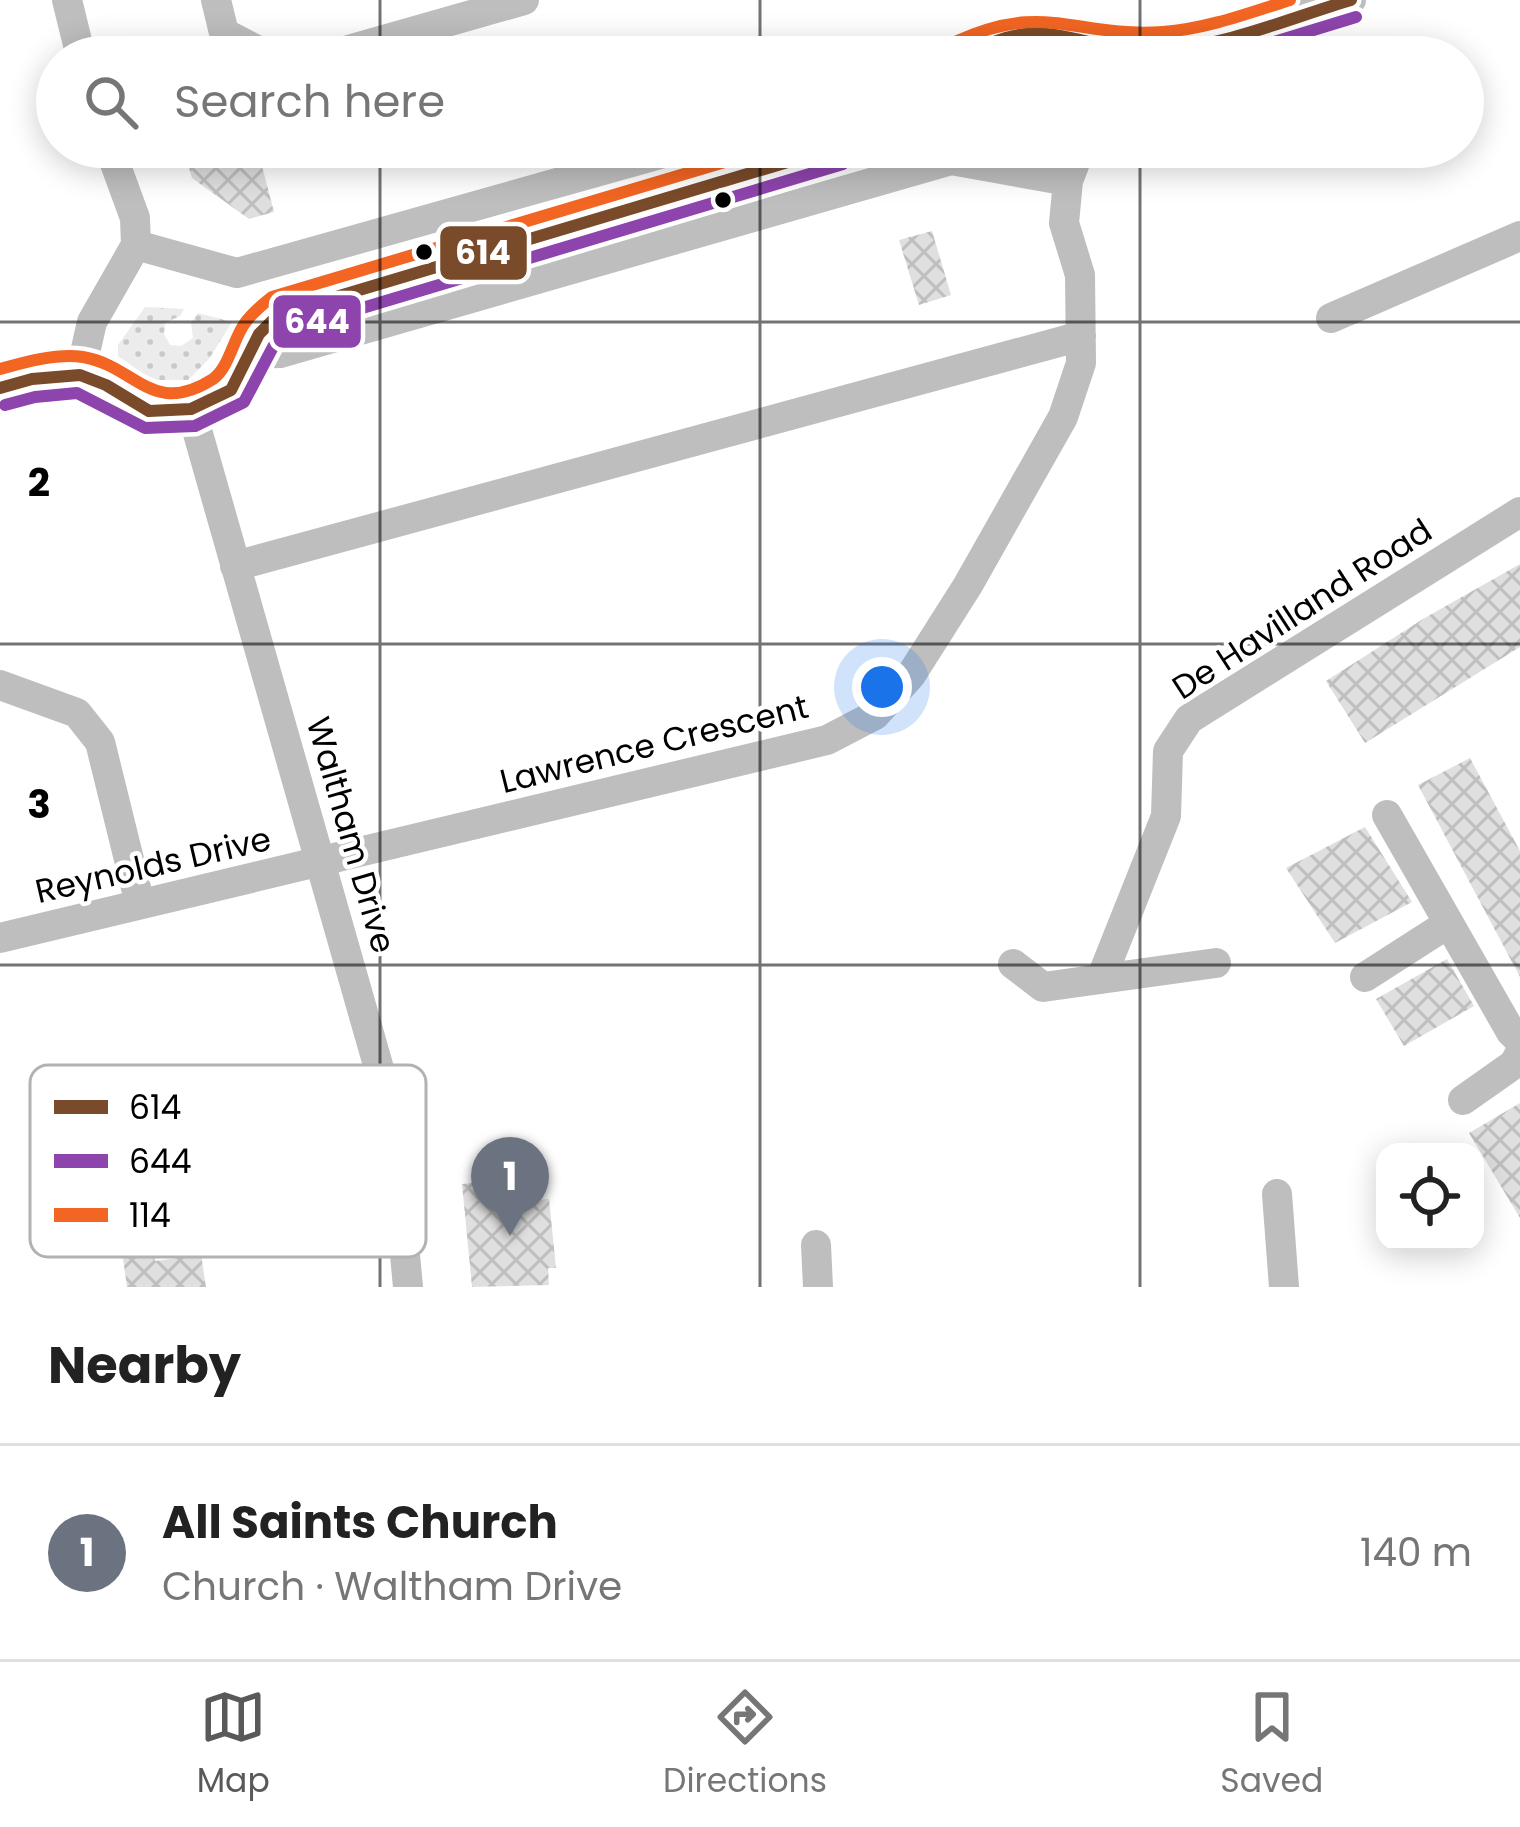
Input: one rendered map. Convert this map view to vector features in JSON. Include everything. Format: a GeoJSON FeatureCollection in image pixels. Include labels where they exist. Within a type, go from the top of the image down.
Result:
{"type":"FeatureCollection","features":[{"type":"Feature","properties":{"kind":"street"},"geometry":{"type":"LineString","coordinates":[[67,0],[76,36]]}},
{"type":"Feature","properties":{"kind":"street"},"geometry":{"type":"LineString","coordinates":[[216,0],[224,33],[230,36]]}},
{"type":"Feature","properties":{"kind":"street"},"geometry":{"type":"LineString","coordinates":[[398,36],[524,0]]}},
{"type":"Feature","properties":{"kind":"street"},"geometry":{"type":"LineString","coordinates":[[1218,36],[1351,0]]}},
{"type":"Feature","properties":{"kind":"street"},"geometry":{"type":"LineString","coordinates":[[982,36],[1001,10],[1069,25],[1084,36]]}},
{"type":"Feature","properties":{"kind":"street"},"geometry":{"type":"LineString","coordinates":[[80,375],[92,322],[136,245],[135,218],[117,168]]}},
{"type":"Feature","properties":{"kind":"street"},"geometry":{"type":"LineString","coordinates":[[136,245],[237,273],[610,168]]}},
{"type":"Feature","properties":{"kind":"street"},"geometry":{"type":"LineString","coordinates":[[0,388],[32,379],[80,375],[149,411],[191,409],[231,390],[248,354],[279,314],[768,168]]}},
{"type":"Feature","properties":{"kind":"street"},"geometry":{"type":"LineString","coordinates":[[248,354],[280,353],[924,168]]}},
{"type":"Feature","properties":{"kind":"street"},"geometry":{"type":"LineString","coordinates":[[994,168],[1068,182]]}},
{"type":"Feature","properties":{"kind":"street","name":"Lawrence Crescent"},"geometry":{"type":"LineString","coordinates":[[322,862],[827,740],[875,715],[911,675],[968,585],[1063,417],[1081,363],[1080,275],[1064,223],[1073,168]]}},
{"type":"Feature","properties":{"kind":"street"},"geometry":{"type":"LineString","coordinates":[[1331,319],[1520,236]]}},
{"type":"Feature","properties":{"kind":"street"},"geometry":{"type":"LineString","coordinates":[[235,566],[1081,336]]}},
{"type":"Feature","properties":{"kind":"street","name":"Waltham Drive"},"geometry":{"type":"LineString","coordinates":[[191,409],[376,1065]]}},
{"type":"Feature","properties":{"kind":"street","name":"De Havilland Road"},"geometry":{"type":"LineString","coordinates":[[1101,979],[1166,816],[1168,751],[1189,719],[1520,512]]}},
{"type":"Feature","properties":{"kind":"street"},"geometry":{"type":"LineString","coordinates":[[0,685],[77,712],[100,742],[140,904]]}},
{"type":"Feature","properties":{"kind":"street"},"geometry":{"type":"LineString","coordinates":[[1388,815],[1520,1041]]}},
{"type":"Feature","properties":{"kind":"street","name":"Reynolds Drive"},"geometry":{"type":"LineString","coordinates":[[0,938],[322,862]]}},
{"type":"Feature","properties":{"kind":"street"},"geometry":{"type":"LineString","coordinates":[[1365,977],[1449,923]]}},
{"type":"Feature","properties":{"kind":"street"},"geometry":{"type":"LineString","coordinates":[[1012,964],[1042,987],[1216,963]]}},
{"type":"Feature","properties":{"kind":"street"},"geometry":{"type":"LineString","coordinates":[[1463,1100],[1514,1064],[1520,1053]]}},
{"type":"Feature","properties":{"kind":"street"},"geometry":{"type":"LineString","coordinates":[[1277,1194],[1284,1287]]}},
{"type":"Feature","properties":{"kind":"street"},"geometry":{"type":"LineString","coordinates":[[816,1245],[818,1287]]}},
{"type":"Feature","properties":{"kind":"street","name":"Waltham Drive"},"geometry":{"type":"LineString","coordinates":[[405,1257],[408,1287]]}},
{"type":"Feature","properties":{"kind":"shaded area"},"geometry":{"type":"Polygon","coordinates":[[[145,307],[184,309],[165,323],[170,345],[181,346],[193,338],[191,323],[198,313],[232,322],[209,359],[188,380],[152,380],[118,356],[118,345],[145,307]]]}},
{"type":"Feature","properties":{"kind":"building"},"geometry":{"type":"Polygon","coordinates":[[[189,168],[262,168],[274,212],[249,219],[192,178],[189,168]]]}},
{"type":"Feature","properties":{"kind":"building"},"geometry":{"type":"Polygon","coordinates":[[[932,231],[951,295],[919,305],[899,240],[932,231]]]}},
{"type":"Feature","properties":{"kind":"building"},"geometry":{"type":"Polygon","coordinates":[[[1520,564],[1520,647],[1365,743],[1326,681],[1520,564]]]}},
{"type":"Feature","properties":{"kind":"building"},"geometry":{"type":"Polygon","coordinates":[[[1470,758],[1520,851],[1520,977],[1418,785],[1470,758]]]}},
{"type":"Feature","properties":{"kind":"building"},"geometry":{"type":"Polygon","coordinates":[[[1365,827],[1412,902],[1335,943],[1286,868],[1365,827]]]}},
{"type":"Feature","properties":{"kind":"building"},"geometry":{"type":"Polygon","coordinates":[[[1447,959],[1474,1006],[1404,1046],[1376,999],[1447,959]]]}},
{"type":"Feature","properties":{"kind":"building"},"geometry":{"type":"Polygon","coordinates":[[[1520,1103],[1520,1218],[1484,1158],[1484,1143],[1475,1143],[1469,1133],[1520,1103]]]}},
{"type":"Feature","properties":{"kind":"building"},"geometry":{"type":"Polygon","coordinates":[[[492,1181],[494,1204],[549,1199],[556,1268],[548,1268],[549,1285],[472,1287],[462,1184],[492,1181]]]}},
{"type":"Feature","properties":{"kind":"building"},"geometry":{"type":"Polygon","coordinates":[[[123,1257],[154,1257],[155,1261],[201,1257],[206,1287],[127,1287],[123,1257]]]}},
{"type":"Feature","properties":{"kind":"transit line","name":"114"},"geometry":{"type":"LineString","coordinates":[[970,36],[1037,22],[1163,32],[1227,20],[1290,0]]}},
{"type":"Feature","properties":{"kind":"transit line","name":"614"},"geometry":{"type":"LineString","coordinates":[[1237,36],[1351,0]]}},
{"type":"Feature","properties":{"kind":"transit line","name":"644"},"geometry":{"type":"LineString","coordinates":[[1294,36],[1356,17]]}},
{"type":"Feature","properties":{"kind":"transit line","name":"614"},"geometry":{"type":"LineString","coordinates":[[1014,36],[1063,36]]}},
{"type":"Feature","properties":{"kind":"transit line","name":"114"},"geometry":{"type":"LineString","coordinates":[[0,369],[52,357],[83,357],[159,392],[192,390],[218,374],[245,323],[272,297],[705,168]]}},
{"type":"Feature","properties":{"kind":"transit line","name":"614"},"geometry":{"type":"LineString","coordinates":[[0,388],[32,379],[80,375],[149,411],[191,409],[231,390],[259,334],[279,314],[768,168]]}},
{"type":"Feature","properties":{"kind":"transit line","name":"644"},"geometry":{"type":"LineString","coordinates":[[5,405],[77,393],[145,428],[195,426],[244,402],[274,345],[289,330],[830,168]]}},
{"type":"Feature","properties":{"kind":"place","name":"All Saints Church"},"geometry":{"type":"Point","coordinates":[510,1236]}}]}
